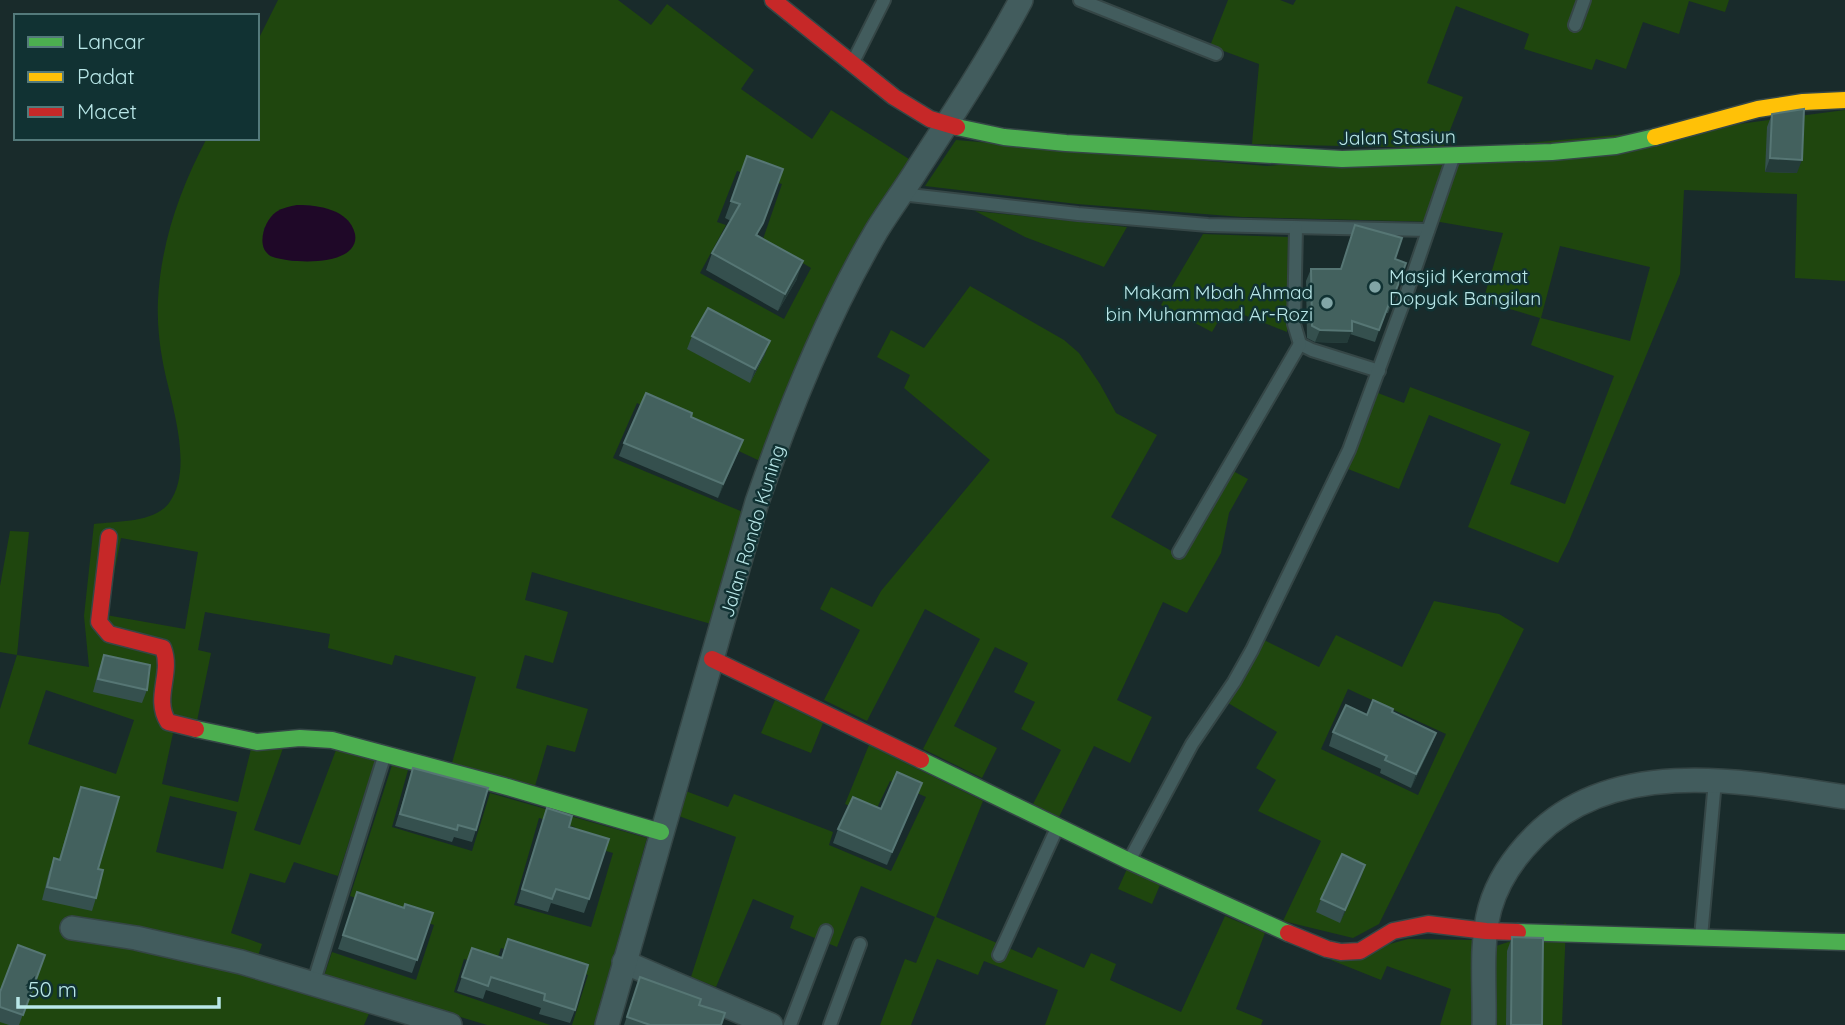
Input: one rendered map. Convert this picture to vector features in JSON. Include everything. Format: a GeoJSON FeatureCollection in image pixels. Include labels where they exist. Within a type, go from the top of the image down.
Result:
{"type":"FeatureCollection","features":[{"type":"Feature","properties":{"kind":"street","name":"Jalan Stasiun"},"geometry":{"type":"LineString","coordinates":[[773,0],[852,65],[915,111],[945,125],[1004,137],[1066,143],[1250,156],[1342,159],[1453,157],[1585,150],[1663,135],[1758,109],[1803,102],[1845,100]]}},
{"type":"Feature","properties":{"kind":"street","name":"Jalan Rondo Kuning"},"geometry":{"type":"LineString","coordinates":[[607,1025],[757,502],[784,429],[849,281],[878,228],[1021,0]]}},
{"type":"Feature","properties":{"kind":"street"},"geometry":{"type":"LineString","coordinates":[[109,537],[99,622],[109,634],[163,648],[167,661],[161,711],[168,722],[257,742],[315,738],[385,754],[661,832]]}},
{"type":"Feature","properties":{"kind":"street"},"geometry":{"type":"LineString","coordinates":[[712,659],[1129,861],[1308,942],[1340,953],[1360,951],[1393,931],[1444,925],[1486,931],[1845,942]]}},
{"type":"Feature","properties":{"kind":"street"},"geometry":{"type":"LineString","coordinates":[[1485,1025],[1486,931],[1490,908],[1510,865],[1541,830],[1563,813],[1586,800],[1615,789],[1644,784],[1715,781],[1845,797]]}},
{"type":"Feature","properties":{"kind":"street"},"geometry":{"type":"LineString","coordinates":[[72,928],[192,950],[450,1025]]}},
{"type":"Feature","properties":{"kind":"street"},"geometry":{"type":"LineString","coordinates":[[624,962],[771,1025]]}},
{"type":"Feature","properties":{"kind":"lane"},"geometry":{"type":"LineString","coordinates":[[852,65],[884,0]]}},
{"type":"Feature","properties":{"kind":"lane"},"geometry":{"type":"LineString","coordinates":[[1080,0],[1216,54]]}},
{"type":"Feature","properties":{"kind":"lane"},"geometry":{"type":"LineString","coordinates":[[1575,25],[1584,0]]}},
{"type":"Feature","properties":{"kind":"lane"},"geometry":{"type":"LineString","coordinates":[[1129,861],[1192,744],[1252,650],[1349,450],[1453,157]]}},
{"type":"Feature","properties":{"kind":"lane"},"geometry":{"type":"LineString","coordinates":[[901,194],[1078,214],[1208,225],[1428,230]]}},
{"type":"Feature","properties":{"kind":"lane"},"geometry":{"type":"LineString","coordinates":[[1296,228],[1294,324],[1300,344],[1379,371]]}},
{"type":"Feature","properties":{"kind":"lane"},"geometry":{"type":"LineString","coordinates":[[1179,552],[1300,344]]}},
{"type":"Feature","properties":{"kind":"lane"},"geometry":{"type":"LineString","coordinates":[[313,984],[385,754]]}},
{"type":"Feature","properties":{"kind":"lane"},"geometry":{"type":"LineString","coordinates":[[1701,938],[1715,781]]}},
{"type":"Feature","properties":{"kind":"lane"},"geometry":{"type":"LineString","coordinates":[[999,955],[1058,827]]}},
{"type":"Feature","properties":{"kind":"lane"},"geometry":{"type":"LineString","coordinates":[[790,1025],[826,931]]}},
{"type":"Feature","properties":{"kind":"lane"},"geometry":{"type":"LineString","coordinates":[[831,1025],[860,944]]}},
{"type":"Feature","properties":{"kind":"green space"},"geometry":{"type":"Polygon","coordinates":[[[278,0],[618,0],[651,25],[667,4],[754,70],[741,89],[812,139],[831,110],[909,159],[871,219],[762,462],[637,403],[613,458],[743,512],[711,624],[532,572],[525,600],[568,612],[553,663],[525,655],[516,688],[588,709],[575,752],[547,745],[535,786],[452,763],[476,677],[395,655],[392,665],[328,648],[330,634],[205,612],[198,650],[211,653],[197,721],[177,715],[162,784],[238,802],[251,749],[283,748],[254,830],[300,845],[336,750],[375,761],[338,876],[294,862],[285,883],[250,873],[231,933],[262,944],[258,956],[371,1009],[364,1025],[0,1025],[0,709],[17,655],[89,667],[84,616],[94,524],[145,518],[162,510],[169,503],[176,488],[180,472],[178,434],[158,324],[163,257],[180,196],[206,140],[259,140],[259,38],[278,0]],[[737,171],[717,222],[726,225],[700,273],[784,319],[811,268],[763,239],[782,184],[737,171]],[[297,205],[264,228],[263,246],[270,256],[293,261],[317,261],[349,221],[324,209],[297,205]],[[121,538],[106,615],[185,629],[198,552],[121,538]],[[46,690],[28,744],[116,774],[134,720],[46,690]],[[170,796],[156,852],[223,869],[237,812],[170,796]]]}},
{"type":"Feature","properties":{"kind":"green space"},"geometry":{"type":"Polygon","coordinates":[[[1228,0],[1280,0],[1293,5],[1296,0],[1729,0],[1725,12],[1689,1],[1679,34],[1643,22],[1626,69],[1596,59],[1592,70],[1524,49],[1529,34],[1456,6],[1427,83],[1463,97],[1443,148],[1252,144],[1259,64],[1210,46],[1228,0]]]}},
{"type":"Feature","properties":{"kind":"green space"},"geometry":{"type":"Polygon","coordinates":[[[1845,110],[1845,281],[1795,278],[1797,194],[1684,190],[1680,274],[1558,563],[1468,527],[1501,444],[1429,415],[1399,489],[1348,469],[1378,393],[1404,403],[1410,387],[1530,432],[1510,484],[1565,504],[1614,376],[1531,345],[1540,318],[1483,301],[1503,233],[1440,222],[1242,217],[1077,204],[925,186],[956,140],[1267,166],[1739,124],[1845,110]],[[1560,246],[1541,318],[1630,341],[1650,267],[1560,246]]]}},
{"type":"Feature","properties":{"kind":"green space"},"geometry":{"type":"Polygon","coordinates":[[[975,211],[1127,227],[1104,267],[1025,237],[975,211]]]}},
{"type":"Feature","properties":{"kind":"green space"},"geometry":{"type":"Polygon","coordinates":[[[1203,234],[1288,237],[1287,332],[1226,308],[1212,332],[1161,305],[1203,234]]]}},
{"type":"Feature","properties":{"kind":"green space"},"geometry":{"type":"Polygon","coordinates":[[[970,286],[1064,340],[1079,353],[1116,413],[1157,435],[1111,517],[1184,558],[1233,471],[1248,479],[1229,513],[1221,553],[1187,613],[1163,602],[1117,700],[1152,717],[1130,763],[1094,746],[1059,817],[1033,804],[1061,750],[1021,729],[1035,702],[1014,692],[1028,663],[995,647],[954,726],[997,748],[982,778],[923,749],[980,639],[925,609],[867,721],[824,700],[860,630],[820,609],[831,587],[872,607],[881,591],[990,460],[904,388],[910,375],[877,357],[891,330],[924,348],[970,286]]]}},
{"type":"Feature","properties":{"kind":"green space"},"geometry":{"type":"Polygon","coordinates":[[[10,531],[29,532],[17,655],[0,652],[0,586],[10,531]]]}},
{"type":"Feature","properties":{"kind":"green space"},"geometry":{"type":"Polygon","coordinates":[[[1434,601],[1499,614],[1524,629],[1379,924],[1353,938],[1283,921],[1321,841],[1258,811],[1276,780],[1256,768],[1277,732],[1228,703],[1264,640],[1319,667],[1336,635],[1402,667],[1434,601]],[[1348,689],[1321,749],[1418,795],[1446,734],[1348,689]]]}},
{"type":"Feature","properties":{"kind":"green space"},"geometry":{"type":"Polygon","coordinates":[[[775,700],[823,723],[811,753],[761,733],[775,700]]]}},
{"type":"Feature","properties":{"kind":"green space"},"geometry":{"type":"Polygon","coordinates":[[[869,745],[983,801],[936,917],[1032,958],[1038,947],[1084,968],[1091,953],[1116,964],[1110,980],[1181,1012],[1225,916],[1265,933],[1236,1009],[1263,1020],[1261,1025],[1045,1025],[1058,990],[984,961],[978,975],[937,959],[911,1025],[880,1025],[905,959],[916,963],[935,917],[861,886],[837,947],[790,928],[794,916],[753,899],[716,987],[691,977],[736,837],[676,815],[683,790],[728,807],[734,794],[833,832],[829,845],[891,871],[926,797],[890,781],[873,816],[845,804],[869,745]]]}},
{"type":"Feature","properties":{"kind":"green space"},"geometry":{"type":"Polygon","coordinates":[[[392,765],[408,770],[392,827],[472,851],[490,793],[647,838],[594,1025],[572,1025],[588,975],[501,948],[494,968],[464,959],[454,992],[550,1025],[487,1025],[324,976],[332,952],[416,980],[434,925],[350,896],[392,765]],[[539,818],[514,905],[591,927],[613,853],[572,841],[575,827],[539,818]]]}},
{"type":"Feature","properties":{"kind":"green space"},"geometry":{"type":"Polygon","coordinates":[[[1127,869],[1160,885],[1152,904],[1118,889],[1127,869]]]}},
{"type":"Feature","properties":{"kind":"green space"},"geometry":{"type":"Polygon","coordinates":[[[1566,923],[1562,1025],[1495,1025],[1496,946],[1566,923]]]}},
{"type":"Feature","properties":{"kind":"green space"},"geometry":{"type":"Polygon","coordinates":[[[1408,939],[1475,940],[1474,1025],[1440,1025],[1451,989],[1387,966],[1381,980],[1331,960],[1408,939]]]}},
{"type":"Feature","properties":{"kind":"shaded area"},"geometry":{"type":"Polygon","coordinates":[[[297,205],[314,206],[340,214],[352,226],[355,234],[351,249],[336,258],[314,261],[281,259],[267,253],[262,242],[268,221],[278,211],[297,205]]]}},
{"type":"Feature","properties":{"kind":"building"},"geometry":{"type":"Polygon","coordinates":[[[1804,109],[1802,160],[1770,158],[1772,114],[1804,109]]]}},
{"type":"Feature","properties":{"kind":"building"},"geometry":{"type":"Polygon","coordinates":[[[747,156],[783,169],[756,235],[803,261],[785,294],[712,253],[740,204],[731,201],[747,156]]]}},
{"type":"Feature","properties":{"kind":"building"},"geometry":{"type":"Polygon","coordinates":[[[1355,225],[1402,238],[1395,259],[1406,263],[1379,330],[1352,321],[1352,331],[1320,330],[1312,326],[1311,269],[1341,269],[1355,225]]]}},
{"type":"Feature","properties":{"kind":"building"},"geometry":{"type":"Polygon","coordinates":[[[708,308],[770,341],[755,369],[692,336],[708,308]]]}},
{"type":"Feature","properties":{"kind":"building"},"geometry":{"type":"Polygon","coordinates":[[[646,393],[743,440],[723,484],[624,443],[646,393]]]}},
{"type":"Feature","properties":{"kind":"building"},"geometry":{"type":"Polygon","coordinates":[[[104,655],[150,665],[147,690],[98,679],[104,655]]]}},
{"type":"Feature","properties":{"kind":"building"},"geometry":{"type":"Polygon","coordinates":[[[1373,700],[1436,733],[1416,774],[1385,760],[1387,756],[1333,732],[1346,705],[1367,715],[1373,700]]]}},
{"type":"Feature","properties":{"kind":"building"},"geometry":{"type":"Polygon","coordinates":[[[413,768],[488,788],[476,830],[458,825],[457,830],[400,814],[413,768]]]}},
{"type":"Feature","properties":{"kind":"building"},"geometry":{"type":"Polygon","coordinates":[[[897,772],[922,783],[892,852],[838,829],[853,797],[881,809],[897,772]]]}},
{"type":"Feature","properties":{"kind":"building"},"geometry":{"type":"Polygon","coordinates":[[[81,787],[119,797],[98,869],[103,870],[96,898],[47,887],[54,858],[60,860],[81,787]]]}},
{"type":"Feature","properties":{"kind":"building"},"geometry":{"type":"Polygon","coordinates":[[[547,808],[572,816],[569,827],[609,839],[589,899],[556,889],[552,899],[522,889],[547,808]]]}},
{"type":"Feature","properties":{"kind":"building"},"geometry":{"type":"Polygon","coordinates":[[[1342,854],[1365,865],[1345,910],[1321,899],[1342,854]]]}},
{"type":"Feature","properties":{"kind":"building"},"geometry":{"type":"Polygon","coordinates":[[[357,892],[404,908],[405,904],[433,913],[417,960],[343,935],[357,892]]]}},
{"type":"Feature","properties":{"kind":"building"},"geometry":{"type":"Polygon","coordinates":[[[1512,937],[1543,938],[1542,1025],[1511,1025],[1512,937]]]}},
{"type":"Feature","properties":{"kind":"building"},"geometry":{"type":"Polygon","coordinates":[[[508,939],[588,965],[575,1010],[544,1000],[545,994],[491,977],[488,986],[462,977],[472,948],[502,958],[508,939]]]}},
{"type":"Feature","properties":{"kind":"building"},"geometry":{"type":"Polygon","coordinates":[[[18,945],[45,955],[23,1015],[0,1007],[0,992],[18,945]]]}},
{"type":"Feature","properties":{"kind":"building"},"geometry":{"type":"Polygon","coordinates":[[[640,977],[701,999],[699,1005],[725,1013],[721,1025],[650,1025],[627,1017],[640,977]]]}},
{"type":"Feature","properties":{"kind":"traffic: fast"},"geometry":{"type":"LineString","coordinates":[[957,127],[1004,137],[1066,143],[1342,159],[1552,152],[1616,146],[1655,137]]}},
{"type":"Feature","properties":{"kind":"traffic: fast"},"geometry":{"type":"LineString","coordinates":[[196,729],[257,742],[300,738],[332,740],[661,832]]}},
{"type":"Feature","properties":{"kind":"traffic: fast"},"geometry":{"type":"LineString","coordinates":[[921,760],[1129,861],[1288,933]]}},
{"type":"Feature","properties":{"kind":"traffic: fast"},"geometry":{"type":"LineString","coordinates":[[1518,932],[1845,942]]}},
{"type":"Feature","properties":{"kind":"traffic: slow"},"geometry":{"type":"LineString","coordinates":[[1655,137],[1758,109],[1803,102],[1845,100]]}},
{"type":"Feature","properties":{"kind":"traffic: jam"},"geometry":{"type":"LineString","coordinates":[[773,0],[894,97],[930,119],[957,127]]}},
{"type":"Feature","properties":{"kind":"traffic: jam"},"geometry":{"type":"LineString","coordinates":[[109,537],[99,622],[109,634],[163,648],[166,667],[162,695],[164,713],[168,722],[196,729]]}},
{"type":"Feature","properties":{"kind":"traffic: jam"},"geometry":{"type":"LineString","coordinates":[[712,659],[921,760]]}},
{"type":"Feature","properties":{"kind":"traffic: jam"},"geometry":{"type":"LineString","coordinates":[[1288,933],[1341,952],[1360,951],[1393,931],[1428,924],[1518,932]]}},
{"type":"Feature","properties":{"kind":"place","name":"Masjid Keramat Dopyak Bangilan"},"geometry":{"type":"Point","coordinates":[1375,287]}},
{"type":"Feature","properties":{"kind":"place","name":"Makam Mbah Ahmad bin Muhammad Ar-Rozi"},"geometry":{"type":"Point","coordinates":[1327,303]}}]}
